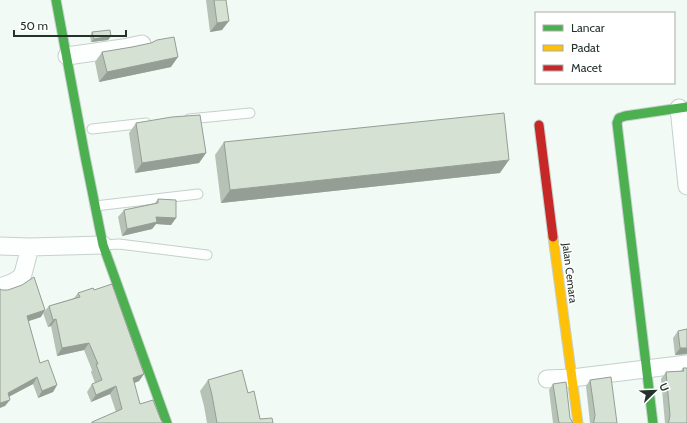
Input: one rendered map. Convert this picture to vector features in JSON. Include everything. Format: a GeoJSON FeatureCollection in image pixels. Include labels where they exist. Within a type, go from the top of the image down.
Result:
{"type":"FeatureCollection","features":[{"type":"Feature","properties":{"kind":"street"},"geometry":{"type":"LineString","coordinates":[[56,0],[67,56],[86,129],[95,206],[103,245],[167,423]]}},
{"type":"Feature","properties":{"kind":"street"},"geometry":{"type":"LineString","coordinates":[[67,56],[142,44]]}},
{"type":"Feature","properties":{"kind":"street"},"geometry":{"type":"LineString","coordinates":[[653,423],[617,123],[619,118],[683,107],[687,186]]}},
{"type":"Feature","properties":{"kind":"street","name":"Jalan Cemara"},"geometry":{"type":"LineString","coordinates":[[539,125],[578,423]]}},
{"type":"Feature","properties":{"kind":"street"},"geometry":{"type":"LineString","coordinates":[[0,246],[30,247],[103,245]]}},
{"type":"Feature","properties":{"kind":"street"},"geometry":{"type":"LineString","coordinates":[[0,287],[15,282],[21,277],[30,247]]}},
{"type":"Feature","properties":{"kind":"street"},"geometry":{"type":"LineString","coordinates":[[548,379],[572,378],[687,364]]}},
{"type":"Feature","properties":{"kind":"lane"},"geometry":{"type":"LineString","coordinates":[[179,120],[250,114]]}},
{"type":"Feature","properties":{"kind":"lane"},"geometry":{"type":"LineString","coordinates":[[86,129],[155,122]]}},
{"type":"Feature","properties":{"kind":"lane"},"geometry":{"type":"LineString","coordinates":[[95,206],[198,194]]}},
{"type":"Feature","properties":{"kind":"lane"},"geometry":{"type":"LineString","coordinates":[[103,245],[119,244],[207,255]]}},
{"type":"Feature","properties":{"kind":"building"},"geometry":{"type":"Polygon","coordinates":[[[214,0],[226,0],[229,21],[217,23],[214,0]]]}},
{"type":"Feature","properties":{"kind":"building"},"geometry":{"type":"Polygon","coordinates":[[[110,30],[111,36],[94,39],[92,32],[110,30]]]}},
{"type":"Feature","properties":{"kind":"building"},"geometry":{"type":"Polygon","coordinates":[[[174,37],[178,57],[107,72],[102,52],[132,47],[174,37]]]}},
{"type":"Feature","properties":{"kind":"building"},"geometry":{"type":"Polygon","coordinates":[[[504,113],[509,160],[230,190],[224,142],[504,113]]]}},
{"type":"Feature","properties":{"kind":"building"},"geometry":{"type":"Polygon","coordinates":[[[200,115],[206,153],[142,163],[136,123],[172,117],[200,115]]]}},
{"type":"Feature","properties":{"kind":"building"},"geometry":{"type":"Polygon","coordinates":[[[158,199],[176,200],[176,218],[156,217],[157,222],[127,229],[124,210],[158,203],[158,199]]]}},
{"type":"Feature","properties":{"kind":"building"},"geometry":{"type":"Polygon","coordinates":[[[34,277],[45,310],[27,316],[40,363],[48,360],[57,385],[42,391],[37,377],[8,393],[10,400],[0,403],[0,289],[8,290],[22,285],[34,277]]]}},
{"type":"Feature","properties":{"kind":"building"},"geometry":{"type":"Polygon","coordinates":[[[112,284],[144,374],[133,378],[140,404],[153,400],[163,423],[92,423],[122,409],[116,386],[96,395],[92,384],[102,380],[96,364],[98,364],[89,343],[62,348],[56,319],[53,320],[49,306],[80,297],[78,293],[112,284]]]}},
{"type":"Feature","properties":{"kind":"building"},"geometry":{"type":"Polygon","coordinates":[[[687,329],[687,348],[680,348],[678,331],[687,329]]]}},
{"type":"Feature","properties":{"kind":"building"},"geometry":{"type":"Polygon","coordinates":[[[683,368],[687,368],[687,423],[668,423],[670,415],[666,372],[684,371],[683,368]]]}},
{"type":"Feature","properties":{"kind":"building"},"geometry":{"type":"Polygon","coordinates":[[[242,370],[248,393],[254,391],[260,419],[272,418],[273,423],[217,423],[208,380],[242,370]]]}},
{"type":"Feature","properties":{"kind":"building"},"geometry":{"type":"Polygon","coordinates":[[[611,377],[617,423],[593,423],[595,415],[590,380],[611,377]]]}},
{"type":"Feature","properties":{"kind":"building"},"geometry":{"type":"Polygon","coordinates":[[[566,382],[570,418],[573,423],[559,423],[553,384],[566,382]]]}},
{"type":"Feature","properties":{"kind":"traffic: fast"},"geometry":{"type":"LineString","coordinates":[[56,0],[103,245],[167,423]]}},
{"type":"Feature","properties":{"kind":"traffic: fast"},"geometry":{"type":"LineString","coordinates":[[653,423],[617,123],[619,118],[625,116],[687,107]]}},
{"type":"Feature","properties":{"kind":"traffic: slow"},"geometry":{"type":"LineString","coordinates":[[553,237],[578,423]]}},
{"type":"Feature","properties":{"kind":"traffic: jam"},"geometry":{"type":"LineString","coordinates":[[539,125],[553,237]]}}]}
